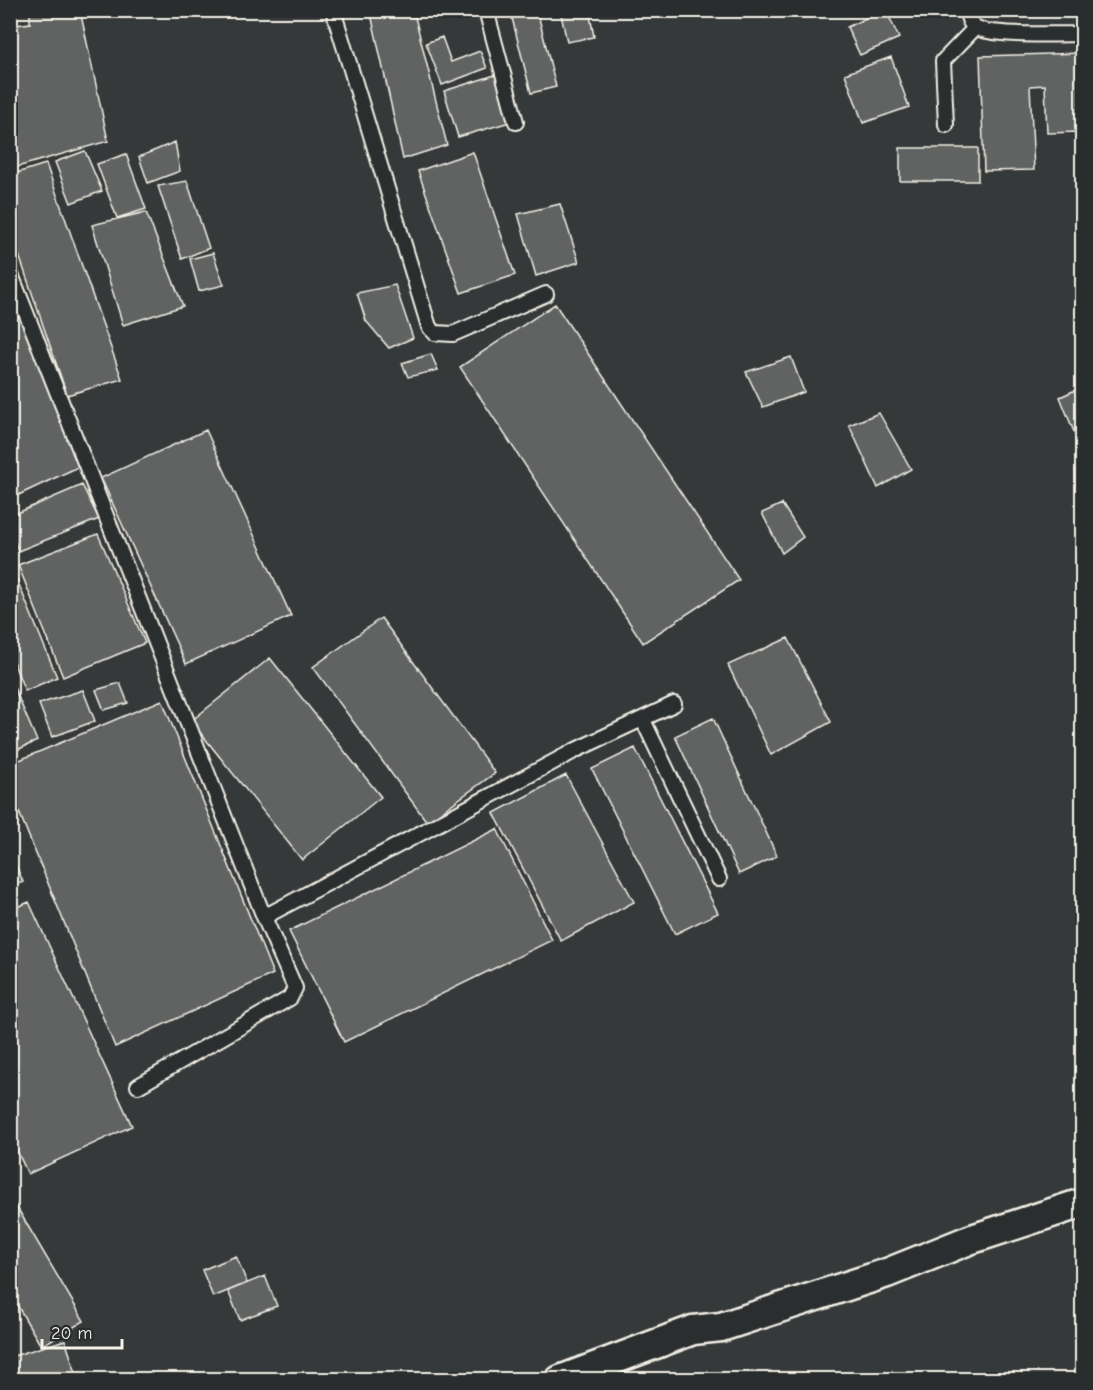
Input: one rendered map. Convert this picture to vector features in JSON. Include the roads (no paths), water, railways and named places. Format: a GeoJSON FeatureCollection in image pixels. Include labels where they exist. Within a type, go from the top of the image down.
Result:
{"type":"FeatureCollection","features":[{"type":"Feature","properties":{"kind":"street"},"geometry":{"type":"LineString","coordinates":[[560,1380],[693,1330],[721,1327],[886,1273],[969,1240],[1083,1203]]}},
{"type":"Feature","properties":{"kind":"lane"},"geometry":{"type":"LineString","coordinates":[[333,10],[429,327],[435,333],[453,334],[546,294]]}},
{"type":"Feature","properties":{"kind":"lane"},"geometry":{"type":"LineString","coordinates":[[486,10],[516,122]]}},
{"type":"Feature","properties":{"kind":"lane"},"geometry":{"type":"LineString","coordinates":[[967,10],[970,23],[975,28],[990,32],[1083,34]]}},
{"type":"Feature","properties":{"kind":"lane"},"geometry":{"type":"LineString","coordinates":[[946,125],[943,61],[975,28]]}},
{"type":"Feature","properties":{"kind":"lane"},"geometry":{"type":"LineString","coordinates":[[10,272],[264,917],[295,988],[293,995],[138,1086]]}},
{"type":"Feature","properties":{"kind":"lane"},"geometry":{"type":"LineString","coordinates":[[264,917],[576,750],[674,704]]}},
{"type":"Feature","properties":{"kind":"lane"},"geometry":{"type":"LineString","coordinates":[[643,720],[719,879]]}}]}
